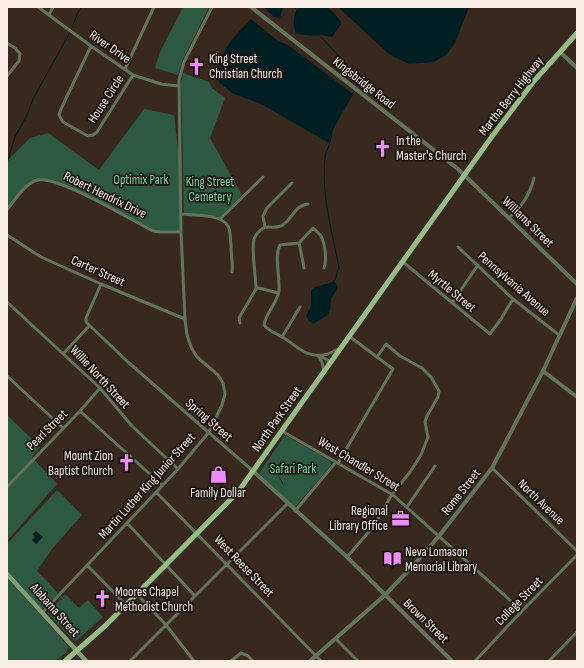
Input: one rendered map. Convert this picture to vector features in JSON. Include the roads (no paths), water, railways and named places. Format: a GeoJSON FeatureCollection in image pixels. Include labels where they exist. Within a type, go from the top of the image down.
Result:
{"type":"FeatureCollection","features":[{"type":"Feature","properties":{"kind":"main road","name":"Martha Berry Highway"},"geometry":{"type":"LineString","coordinates":[[465,175],[530,87],[577,33]]}},
{"type":"Feature","properties":{"kind":"main road","name":"North Park Street"},"geometry":{"type":"LineString","coordinates":[[65,661],[78,651],[126,605],[234,496],[465,175]]}},
{"type":"Feature","properties":{"kind":"main road","name":"Alabama Street"},"geometry":{"type":"LineString","coordinates":[[7,574],[86,661]]}},
{"type":"Feature","properties":{"kind":"street","name":"River Drive"},"geometry":{"type":"LineString","coordinates":[[38,7],[133,75],[161,84],[178,86]]}},
{"type":"Feature","properties":{"kind":"street"},"geometry":{"type":"LineString","coordinates":[[49,15],[53,7]]}},
{"type":"Feature","properties":{"kind":"street"},"geometry":{"type":"LineString","coordinates":[[125,69],[154,7]]}},
{"type":"Feature","properties":{"kind":"street","name":"Martin Luther King Junior Street"},"geometry":{"type":"LineString","coordinates":[[42,612],[178,469],[209,432],[222,405],[225,394],[223,384],[218,375],[197,357],[187,335],[181,232],[178,86],[184,62],[212,7]]}},
{"type":"Feature","properties":{"kind":"street","name":"Kingsbridge Road"},"geometry":{"type":"LineString","coordinates":[[250,7],[416,135],[465,175]]}},
{"type":"Feature","properties":{"kind":"street"},"geometry":{"type":"LineString","coordinates":[[7,43],[20,54],[19,61],[8,75]]}},
{"type":"Feature","properties":{"kind":"street","name":"House Circle"},"geometry":{"type":"LineString","coordinates":[[91,46],[59,115],[63,122],[88,136],[93,135],[97,132],[133,75]]}},
{"type":"Feature","properties":{"kind":"street"},"geometry":{"type":"LineString","coordinates":[[560,52],[577,68]]}},
{"type":"Feature","properties":{"kind":"street","name":"Williams Street"},"geometry":{"type":"LineString","coordinates":[[465,175],[577,284]]}},
{"type":"Feature","properties":{"kind":"street"},"geometry":{"type":"LineString","coordinates":[[220,219],[263,177]]}},
{"type":"Feature","properties":{"kind":"street"},"geometry":{"type":"LineString","coordinates":[[509,218],[526,200],[534,178]]}},
{"type":"Feature","properties":{"kind":"street","name":"Robert Hendrix Drive"},"geometry":{"type":"LineString","coordinates":[[7,210],[30,183],[38,180],[47,180],[70,188],[154,231],[181,232]]}},
{"type":"Feature","properties":{"kind":"street"},"geometry":{"type":"LineString","coordinates":[[265,227],[263,216],[267,208],[292,183]]}},
{"type":"Feature","properties":{"kind":"street"},"geometry":{"type":"LineString","coordinates":[[240,323],[240,315],[256,289],[254,241],[258,232],[265,227],[281,226],[301,205],[308,204]]}},
{"type":"Feature","properties":{"kind":"street"},"geometry":{"type":"LineString","coordinates":[[181,214],[220,219],[228,227],[230,234],[232,272]]}},
{"type":"Feature","properties":{"kind":"street"},"geometry":{"type":"LineString","coordinates":[[324,268],[323,240],[319,233],[313,228],[299,242],[280,245],[278,257],[280,281],[277,299],[264,320],[264,325],[304,353],[318,355],[328,354],[341,348]]}},
{"type":"Feature","properties":{"kind":"street","name":"Carter Street"},"geometry":{"type":"LineString","coordinates":[[7,235],[41,257],[185,319]]}},
{"type":"Feature","properties":{"kind":"street"},"geometry":{"type":"LineString","coordinates":[[299,242],[304,268]]}},
{"type":"Feature","properties":{"kind":"street","name":"Pennsylvania Avenue"},"geometry":{"type":"LineString","coordinates":[[458,247],[513,299],[559,334]]}},
{"type":"Feature","properties":{"kind":"street","name":"Myrtle Street"},"geometry":{"type":"LineString","coordinates":[[403,262],[490,334],[501,320],[513,299]]}},
{"type":"Feature","properties":{"kind":"street"},"geometry":{"type":"LineString","coordinates":[[452,303],[478,265]]}},
{"type":"Feature","properties":{"kind":"street"},"geometry":{"type":"LineString","coordinates":[[64,353],[89,326],[86,322],[86,318],[101,284]]}},
{"type":"Feature","properties":{"kind":"street"},"geometry":{"type":"LineString","coordinates":[[256,289],[259,288],[278,293]]}},
{"type":"Feature","properties":{"kind":"street","name":"Rome Street"},"geometry":{"type":"LineString","coordinates":[[310,661],[385,595],[439,536],[492,468],[543,371],[577,298]]}},
{"type":"Feature","properties":{"kind":"street","name":"Willie North Street"},"geometry":{"type":"LineString","coordinates":[[7,302],[64,353],[100,388],[132,426],[178,469]]}},
{"type":"Feature","properties":{"kind":"street"},"geometry":{"type":"LineString","coordinates":[[282,337],[300,307]]}},
{"type":"Feature","properties":{"kind":"street","name":"Spring Street"},"geometry":{"type":"LineString","coordinates":[[89,326],[129,363],[253,471],[385,595]]}},
{"type":"Feature","properties":{"kind":"street"},"geometry":{"type":"LineString","coordinates":[[296,511],[337,462],[393,369],[349,336]]}},
{"type":"Feature","properties":{"kind":"street"},"geometry":{"type":"LineString","coordinates":[[346,557],[373,527],[425,447],[428,437],[425,422],[438,397],[439,391],[431,377],[422,368],[400,356],[386,344],[377,357]]}},
{"type":"Feature","properties":{"kind":"street"},"geometry":{"type":"LineString","coordinates":[[318,355],[331,362]]}},
{"type":"Feature","properties":{"kind":"street"},"geometry":{"type":"LineString","coordinates":[[318,355],[322,362],[324,372]]}},
{"type":"Feature","properties":{"kind":"street"},"geometry":{"type":"LineString","coordinates":[[543,371],[577,397]]}},
{"type":"Feature","properties":{"kind":"street"},"geometry":{"type":"LineString","coordinates":[[7,376],[63,428]]}},
{"type":"Feature","properties":{"kind":"street","name":"Pearl Street"},"geometry":{"type":"LineString","coordinates":[[7,487],[100,388]]}},
{"type":"Feature","properties":{"kind":"street"},"geometry":{"type":"LineString","coordinates":[[80,411],[162,485]]}},
{"type":"Feature","properties":{"kind":"street","name":"West Chandler Street"},"geometry":{"type":"LineString","coordinates":[[282,431],[393,495],[522,611]]}},
{"type":"Feature","properties":{"kind":"street"},"geometry":{"type":"LineString","coordinates":[[406,507],[435,466]]}},
{"type":"Feature","properties":{"kind":"street","name":"North Avenue"},"geometry":{"type":"LineString","coordinates":[[492,468],[577,551]]}},
{"type":"Feature","properties":{"kind":"street","name":"West Reese Street"},"geometry":{"type":"LineString","coordinates":[[156,492],[198,533],[321,661]]}},
{"type":"Feature","properties":{"kind":"street"},"geometry":{"type":"LineString","coordinates":[[130,661],[288,503]]}},
{"type":"Feature","properties":{"kind":"street"},"geometry":{"type":"LineString","coordinates":[[128,523],[196,596]]}},
{"type":"Feature","properties":{"kind":"street","name":"College Street"},"geometry":{"type":"LineString","coordinates":[[475,661],[577,555]]}},
{"type":"Feature","properties":{"kind":"street"},"geometry":{"type":"LineString","coordinates":[[87,565],[126,605]]}},
{"type":"Feature","properties":{"kind":"street"},"geometry":{"type":"LineString","coordinates":[[137,594],[166,625],[194,661]]}},
{"type":"Feature","properties":{"kind":"street","name":"Brown Street"},"geometry":{"type":"LineString","coordinates":[[385,595],[452,661]]}},
{"type":"Feature","properties":{"kind":"street"},"geometry":{"type":"LineString","coordinates":[[549,661],[577,632]]}},
{"type":"Feature","properties":{"kind":"street"},"geometry":{"type":"LineString","coordinates":[[336,639],[358,661]]}},
{"type":"Feature","properties":{"kind":"street"},"geometry":{"type":"LineString","coordinates":[[231,661],[241,653],[245,654],[253,661]]}},
{"type":"Feature","properties":{"kind":"water"},"geometry":{"type":"Polygon","coordinates":[[[264,7],[283,7],[280,18],[274,17],[264,7]]]}},
{"type":"Feature","properties":{"kind":"water"},"geometry":{"type":"Polygon","coordinates":[[[297,7],[327,7],[342,23],[332,37],[296,34],[294,20],[297,7]]]}},
{"type":"Feature","properties":{"kind":"water"},"geometry":{"type":"Polygon","coordinates":[[[338,7],[469,7],[455,43],[446,55],[434,62],[409,64],[390,55],[338,7]]]}},
{"type":"Feature","properties":{"kind":"water"},"geometry":{"type":"Polygon","coordinates":[[[251,19],[278,41],[288,45],[353,94],[331,133],[329,143],[263,105],[232,93],[219,82],[215,74],[217,64],[232,39],[251,19]]]}},
{"type":"Feature","properties":{"kind":"water"},"geometry":{"type":"Polygon","coordinates":[[[333,282],[336,283],[338,288],[331,299],[328,315],[313,324],[306,316],[311,306],[311,291],[315,287],[333,282]]]}},
{"type":"Feature","properties":{"kind":"water"},"geometry":{"type":"Polygon","coordinates":[[[36,531],[43,537],[36,544],[32,540],[35,537],[33,534],[36,531]]]}},
{"type":"Feature","properties":{"kind":"waterway"},"geometry":{"type":"LineString","coordinates":[[72,27],[78,12],[82,7]]}},
{"type":"Feature","properties":{"kind":"waterway"},"geometry":{"type":"LineString","coordinates":[[294,7],[297,10]]}},
{"type":"Feature","properties":{"kind":"waterway"},"geometry":{"type":"LineString","coordinates":[[7,163],[15,137],[27,115],[33,99],[69,34]]}},
{"type":"Feature","properties":{"kind":"waterway"},"geometry":{"type":"LineString","coordinates":[[319,35],[350,68],[357,79],[356,87]]}},
{"type":"Feature","properties":{"kind":"waterway"},"geometry":{"type":"LineString","coordinates":[[343,111],[355,90]]}},
{"type":"Feature","properties":{"kind":"waterway"},"geometry":{"type":"LineString","coordinates":[[333,282],[339,268],[328,212],[324,171],[325,155],[330,144],[332,131],[335,124]]}},
{"type":"Feature","properties":{"kind":"waterway"},"geometry":{"type":"LineString","coordinates":[[277,473],[283,484]]}},
{"type":"Feature","properties":{"kind":"place","name":"King Street Christian Church"},"geometry":{"type":"Point","coordinates":[196,66]}},
{"type":"Feature","properties":{"kind":"place","name":"In the Master's Church"},"geometry":{"type":"Point","coordinates":[383,148]}},
{"type":"Feature","properties":{"kind":"place","name":"Mount Zion Baptist Church"},"geometry":{"type":"Point","coordinates":[126,463]}},
{"type":"Feature","properties":{"kind":"place","name":"Family Dollar"},"geometry":{"type":"Point","coordinates":[218,474]}},
{"type":"Feature","properties":{"kind":"place","name":"Regional Library Office"},"geometry":{"type":"Point","coordinates":[401,518]}},
{"type":"Feature","properties":{"kind":"place","name":"Neva Lomason Memorial Library"},"geometry":{"type":"Point","coordinates":[392,559]}},
{"type":"Feature","properties":{"kind":"place","name":"Moores Chapel Methodist Church"},"geometry":{"type":"Point","coordinates":[102,599]}},
{"type":"Feature","properties":{"kind":"park label","name":"Optimix Park"},"geometry":{"type":"Point","coordinates":[141,180]}},
{"type":"Feature","properties":{"kind":"park label","name":"King Street Cemetery"},"geometry":{"type":"Point","coordinates":[210,190]}},
{"type":"Feature","properties":{"kind":"park label","name":"Safari Park"},"geometry":{"type":"Point","coordinates":[293,469]}}]}
